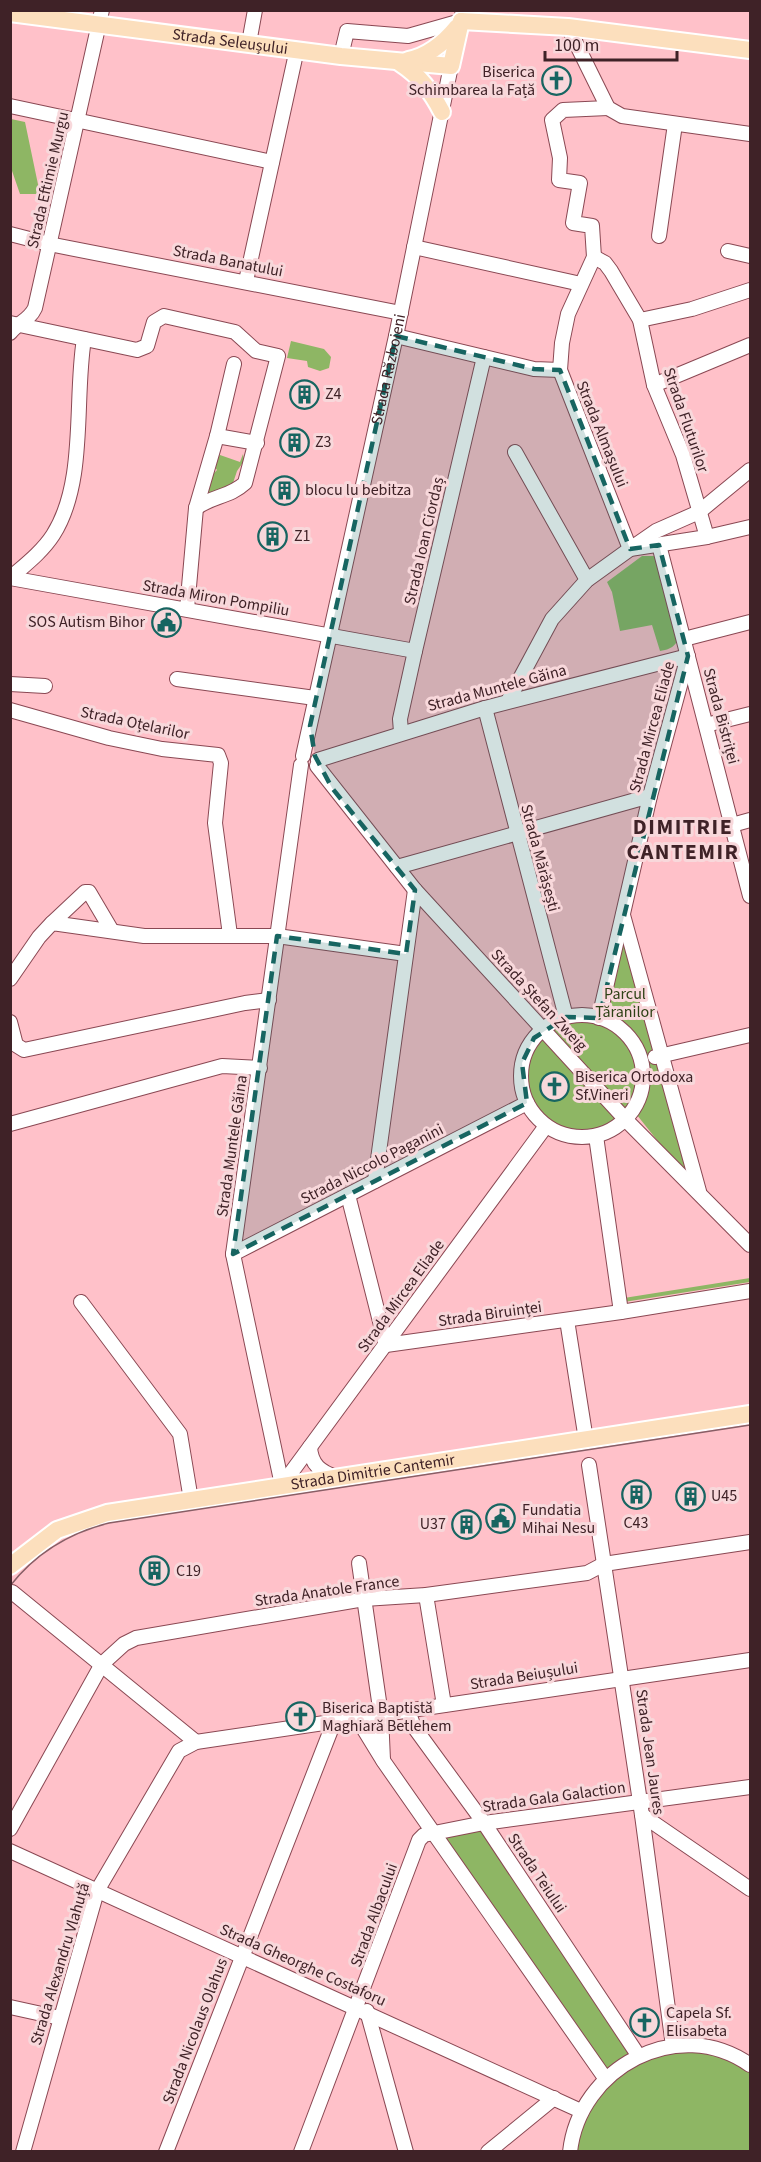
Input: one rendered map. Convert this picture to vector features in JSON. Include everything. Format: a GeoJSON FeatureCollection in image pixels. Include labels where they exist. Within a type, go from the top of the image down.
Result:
{"type":"FeatureCollection","features":[{"type":"Feature","properties":{"kind":"main road","name":"Strada Seleușului"},"geometry":{"type":"LineString","coordinates":[[10,13],[101,17],[249,43],[341,56],[451,66]]}},
{"type":"Feature","properties":{"kind":"main road"},"geometry":{"type":"LineString","coordinates":[[399,62],[418,58],[445,41],[462,16],[750,50]]}},
{"type":"Feature","properties":{"kind":"main road","name":"Strada Războieni"},"geometry":{"type":"LineString","coordinates":[[451,66],[462,16]]}},
{"type":"Feature","properties":{"kind":"main road"},"geometry":{"type":"LineString","coordinates":[[399,62],[417,74],[432,93],[442,112]]}},
{"type":"Feature","properties":{"kind":"main road","name":"Strada Dimitrie Cantemir"},"geometry":{"type":"LineString","coordinates":[[10,1566],[50,1534],[81,1520],[107,1513],[750,1414]]}},
{"type":"Feature","properties":{"kind":"street"},"geometry":{"type":"LineString","coordinates":[[249,43],[255,10]]}},
{"type":"Feature","properties":{"kind":"street"},"geometry":{"type":"LineString","coordinates":[[341,56],[346,32],[408,36],[462,16]]}},
{"type":"Feature","properties":{"kind":"street","name":"Strada Eftimie Murgu"},"geometry":{"type":"LineString","coordinates":[[12,327],[28,319],[35,308],[80,119],[101,17]]}},
{"type":"Feature","properties":{"kind":"street"},"geometry":{"type":"LineString","coordinates":[[568,27],[608,108],[622,116],[750,134]]}},
{"type":"Feature","properties":{"kind":"street"},"geometry":{"type":"LineString","coordinates":[[246,281],[297,49]]}},
{"type":"Feature","properties":{"kind":"street","name":"Strada Războieni"},"geometry":{"type":"LineString","coordinates":[[311,762],[310,726],[315,698],[401,313],[451,66]]}},
{"type":"Feature","properties":{"kind":"street"},"geometry":{"type":"LineString","coordinates":[[10,106],[80,119],[272,162]]}},
{"type":"Feature","properties":{"kind":"street","name":"Strada Almașului"},"geometry":{"type":"LineString","coordinates":[[608,108],[563,110],[552,120],[560,158],[559,180],[580,183],[573,223],[592,226],[594,257],[568,314],[560,370],[630,549]]}},
{"type":"Feature","properties":{"kind":"street"},"geometry":{"type":"LineString","coordinates":[[659,236],[675,124]]}},
{"type":"Feature","properties":{"kind":"street","name":"Strada Banatului"},"geometry":{"type":"LineString","coordinates":[[10,234],[49,244],[401,313]]}},
{"type":"Feature","properties":{"kind":"street"},"geometry":{"type":"LineString","coordinates":[[414,247],[581,284]]}},
{"type":"Feature","properties":{"kind":"street"},"geometry":{"type":"LineString","coordinates":[[728,251],[750,256]]}},
{"type":"Feature","properties":{"kind":"street","name":"Strada Fluturilor"},"geometry":{"type":"LineString","coordinates":[[594,257],[605,263],[611,271],[640,320],[654,385],[682,455],[707,537]]}},
{"type":"Feature","properties":{"kind":"street"},"geometry":{"type":"LineString","coordinates":[[640,320],[692,309],[750,290]]}},
{"type":"Feature","properties":{"kind":"street"},"geometry":{"type":"LineString","coordinates":[[12,327],[137,350],[147,346],[154,322],[164,316],[235,332],[256,351],[278,356],[245,483],[234,493],[207,500],[195,508]]}},
{"type":"Feature","properties":{"kind":"street"},"geometry":{"type":"LineString","coordinates":[[396,336],[534,369],[560,370]]}},
{"type":"Feature","properties":{"kind":"street"},"geometry":{"type":"LineString","coordinates":[[10,578],[36,555],[53,534],[63,514],[74,465],[80,366],[84,339]]}},
{"type":"Feature","properties":{"kind":"street"},"geometry":{"type":"LineString","coordinates":[[654,385],[750,345]]}},
{"type":"Feature","properties":{"kind":"street","name":"Strada Ioan Ciordaș"},"geometry":{"type":"LineString","coordinates":[[401,732],[400,719],[415,651],[484,357]]}},
{"type":"Feature","properties":{"kind":"street"},"geometry":{"type":"LineString","coordinates":[[187,609],[195,508],[217,436],[234,364]]}},
{"type":"Feature","properties":{"kind":"street"},"geometry":{"type":"LineString","coordinates":[[217,436],[257,443]]}},
{"type":"Feature","properties":{"kind":"street"},"geometry":{"type":"LineString","coordinates":[[515,452],[587,580]]}},
{"type":"Feature","properties":{"kind":"street"},"geometry":{"type":"LineString","coordinates":[[508,701],[552,619],[587,580],[656,531],[699,512],[750,470]]}},
{"type":"Feature","properties":{"kind":"street"},"geometry":{"type":"LineString","coordinates":[[630,549],[707,537],[750,527]]}},
{"type":"Feature","properties":{"kind":"street","name":"Strada Bistriței"},"geometry":{"type":"LineString","coordinates":[[659,545],[750,896]]}},
{"type":"Feature","properties":{"kind":"street","name":"Strada Miron Pompiliu"},"geometry":{"type":"LineString","coordinates":[[10,578],[415,651]]}},
{"type":"Feature","properties":{"kind":"street"},"geometry":{"type":"LineString","coordinates":[[684,639],[750,622]]}},
{"type":"Feature","properties":{"kind":"street","name":"Strada Muntele Găina"},"geometry":{"type":"LineString","coordinates":[[282,1485],[233,1254],[297,808],[311,762],[401,732],[508,701],[688,656]]}},
{"type":"Feature","properties":{"kind":"street","name":"Strada Mircea Eliade"},"geometry":{"type":"LineString","coordinates":[[599,1018],[650,796],[688,656]]}},
{"type":"Feature","properties":{"kind":"street"},"geometry":{"type":"LineString","coordinates":[[177,679],[315,698]]}},
{"type":"Feature","properties":{"kind":"street"},"geometry":{"type":"LineString","coordinates":[[10,684],[45,686]]}},
{"type":"Feature","properties":{"kind":"street","name":"Strada Mărășești"},"geometry":{"type":"LineString","coordinates":[[485,708],[566,1017]]}},
{"type":"Feature","properties":{"kind":"street","name":"Strada Oțelarilor"},"geometry":{"type":"LineString","coordinates":[[10,710],[109,738],[162,749],[218,755],[221,763],[215,823],[230,935]]}},
{"type":"Feature","properties":{"kind":"street"},"geometry":{"type":"LineString","coordinates":[[706,725],[750,714]]}},
{"type":"Feature","properties":{"kind":"street","name":"Strada Ștefan Zweig"},"geometry":{"type":"LineString","coordinates":[[311,762],[415,890],[626,1119],[749,1244]]}},
{"type":"Feature","properties":{"kind":"street"},"geometry":{"type":"LineString","coordinates":[[397,867],[650,796]]}},
{"type":"Feature","properties":{"kind":"street"},"geometry":{"type":"LineString","coordinates":[[732,825],[750,820]]}},
{"type":"Feature","properties":{"kind":"street"},"geometry":{"type":"LineString","coordinates":[[375,1181],[415,890]]}},
{"type":"Feature","properties":{"kind":"street"},"geometry":{"type":"LineString","coordinates":[[10,979],[39,937],[85,892],[89,892],[112,931]]}},
{"type":"Feature","properties":{"kind":"street"},"geometry":{"type":"LineString","coordinates":[[622,912],[699,1193]]}},
{"type":"Feature","properties":{"kind":"street"},"geometry":{"type":"LineString","coordinates":[[52,923],[144,936],[277,936],[406,954]]}},
{"type":"Feature","properties":{"kind":"street"},"geometry":{"type":"LineString","coordinates":[[10,1022],[16,1045],[24,1050],[245,1002],[269,1000]]}},
{"type":"Feature","properties":{"kind":"street"},"geometry":{"type":"LineString","coordinates":[[582,1015],[599,1018],[615,1025],[628,1036],[641,1061],[641,1090],[633,1110],[626,1119],[596,1136],[570,1137],[546,1126],[527,1103],[521,1081],[522,1063],[528,1048],[543,1029],[566,1017],[582,1015]]}},
{"type":"Feature","properties":{"kind":"street"},"geometry":{"type":"LineString","coordinates":[[641,1061],[750,1035]]}},
{"type":"Feature","properties":{"kind":"street"},"geometry":{"type":"LineString","coordinates":[[10,1124],[222,1066],[260,1068]]}},
{"type":"Feature","properties":{"kind":"street","name":"Strada Niccolo Paganini"},"geometry":{"type":"LineString","coordinates":[[233,1254],[527,1103]]}},
{"type":"Feature","properties":{"kind":"street","name":"Strada Mircea Eliade"},"geometry":{"type":"LineString","coordinates":[[282,1485],[546,1126]]}},
{"type":"Feature","properties":{"kind":"street"},"geometry":{"type":"LineString","coordinates":[[596,1136],[621,1312]]}},
{"type":"Feature","properties":{"kind":"street"},"geometry":{"type":"LineString","coordinates":[[348,1195],[386,1345]]}},
{"type":"Feature","properties":{"kind":"street","name":"Strada Biruinței"},"geometry":{"type":"LineString","coordinates":[[386,1345],[621,1312],[750,1291]]}},
{"type":"Feature","properties":{"kind":"street"},"geometry":{"type":"LineString","coordinates":[[81,1302],[180,1434],[191,1500]]}},
{"type":"Feature","properties":{"kind":"street"},"geometry":{"type":"LineString","coordinates":[[567,1320],[586,1440]]}},
{"type":"Feature","properties":{"kind":"street"},"geometry":{"type":"LineString","coordinates":[[310,1447],[316,1466],[323,1472],[336,1477]]}},
{"type":"Feature","properties":{"kind":"street","name":"Strada Jean Jaures"},"geometry":{"type":"LineString","coordinates":[[589,1464],[674,2046]]}},
{"type":"Feature","properties":{"kind":"street","name":"Strada Anatole France"},"geometry":{"type":"LineString","coordinates":[[10,1829],[102,1664],[124,1644],[146,1635],[364,1599],[426,1595],[586,1573],[604,1564],[750,1542]]}},
{"type":"Feature","properties":{"kind":"street"},"geometry":{"type":"LineString","coordinates":[[359,1563],[381,1715],[384,1762]]}},
{"type":"Feature","properties":{"kind":"street"},"geometry":{"type":"LineString","coordinates":[[12,1592],[196,1742]]}},
{"type":"Feature","properties":{"kind":"street"},"geometry":{"type":"LineString","coordinates":[[426,1595],[444,1705]]}},
{"type":"Feature","properties":{"kind":"street","name":"Strada Beiușului"},"geometry":{"type":"LineString","coordinates":[[196,1742],[750,1660]]}},
{"type":"Feature","properties":{"kind":"street","name":"Strada Teiului"},"geometry":{"type":"LineString","coordinates":[[408,1711],[414,1727],[484,1823],[638,2055]]}},
{"type":"Feature","properties":{"kind":"street"},"geometry":{"type":"LineString","coordinates":[[357,1718],[384,1762],[605,2078]]}},
{"type":"Feature","properties":{"kind":"street","name":"Strada Nicolaus Olahus"},"geometry":{"type":"LineString","coordinates":[[166,2151],[334,1722]]}},
{"type":"Feature","properties":{"kind":"street","name":"Strada Alexandru Vlahuță"},"geometry":{"type":"LineString","coordinates":[[23,2151],[98,1891],[179,1751],[196,1742]]}},
{"type":"Feature","properties":{"kind":"street","name":"Strada Gala Galaction"},"geometry":{"type":"LineString","coordinates":[[434,1831],[484,1823],[641,1808],[750,1787]]}},
{"type":"Feature","properties":{"kind":"street"},"geometry":{"type":"LineString","coordinates":[[641,1808],[750,1889]]}},
{"type":"Feature","properties":{"kind":"street","name":"Strada Albacului"},"geometry":{"type":"LineString","coordinates":[[301,2151],[362,2010],[419,1840],[434,1831]]}},
{"type":"Feature","properties":{"kind":"street","name":"Strada Gheorghe Costaforu"},"geometry":{"type":"LineString","coordinates":[[10,1851],[580,2111]]}},
{"type":"Feature","properties":{"kind":"street"},"geometry":{"type":"LineString","coordinates":[[10,2007],[60,2018]]}},
{"type":"Feature","properties":{"kind":"street"},"geometry":{"type":"LineString","coordinates":[[362,2010],[406,2151]]}},
{"type":"Feature","properties":{"kind":"street"},"geometry":{"type":"LineString","coordinates":[[570,2151],[580,2111],[605,2078],[638,2055],[674,2046],[710,2048],[749,2061]]}},
{"type":"Feature","properties":{"kind":"street"},"geometry":{"type":"LineString","coordinates":[[488,2151],[554,2098]]}},
{"type":"Feature","properties":{"kind":"highlighted area"},"geometry":{"type":"Polygon","coordinates":[[[396,336],[534,369],[560,370],[630,549],[659,545],[688,656],[599,1018],[566,1017],[534,1038],[522,1063],[527,1103],[233,1254],[277,936],[406,954],[415,890],[332,788],[315,756],[310,726],[315,698],[396,336]]]}},
{"type":"Feature","properties":{"kind":"green space"},"geometry":{"type":"Polygon","coordinates":[[[11,119],[25,122],[40,194],[20,194],[11,168],[11,119]]]}},
{"type":"Feature","properties":{"kind":"green space"},"geometry":{"type":"Polygon","coordinates":[[[291,341],[324,349],[331,357],[329,368],[320,371],[308,367],[307,361],[287,358],[291,341]]]}},
{"type":"Feature","properties":{"kind":"green space"},"geometry":{"type":"Polygon","coordinates":[[[243,454],[244,461],[237,471],[231,489],[209,493],[204,497],[211,476],[217,470],[213,465],[214,458],[220,455],[240,462],[243,454]]]}},
{"type":"Feature","properties":{"kind":"green space"},"geometry":{"type":"Polygon","coordinates":[[[642,556],[658,556],[679,637],[670,648],[660,651],[652,625],[620,631],[612,592],[607,582],[642,556]]]}},
{"type":"Feature","properties":{"kind":"green space","name":"Parcul Țăranilor"},"geometry":{"type":"Polygon","coordinates":[[[622,912],[699,1193],[633,1110],[605,1133],[592,1137],[567,1135],[555,1131],[535,1116],[523,1093],[520,1075],[522,1059],[529,1045],[539,1034],[551,1025],[566,1019],[599,1018],[622,912]]]}},
{"type":"Feature","properties":{"kind":"green space"},"geometry":{"type":"Polygon","coordinates":[[[750,1278],[750,1282],[624,1302],[624,1298],[750,1278]]]}},
{"type":"Feature","properties":{"kind":"green space"},"geometry":{"type":"Polygon","coordinates":[[[484,1823],[638,2055],[685,2045],[750,2065],[750,2151],[570,2151],[605,2078],[434,1831],[484,1823]]]}},
{"type":"Feature","properties":{"kind":"tram line"},"geometry":{"type":"LineString","coordinates":[[10,1586],[30,1564],[54,1546],[94,1527],[109,1523],[750,1425]]}},
{"type":"Feature","properties":{"kind":"place","name":"Biserica Schimbarea la Față"},"geometry":{"type":"Point","coordinates":[556,81]}},
{"type":"Feature","properties":{"kind":"place","name":"Z4"},"geometry":{"type":"Point","coordinates":[304,394]}},
{"type":"Feature","properties":{"kind":"place","name":"Z3"},"geometry":{"type":"Point","coordinates":[294,442]}},
{"type":"Feature","properties":{"kind":"place","name":"blocu lu bebitza"},"geometry":{"type":"Point","coordinates":[284,490]}},
{"type":"Feature","properties":{"kind":"place","name":"Z1"},"geometry":{"type":"Point","coordinates":[273,536]}},
{"type":"Feature","properties":{"kind":"place","name":"SOS Autism Bihor"},"geometry":{"type":"Point","coordinates":[166,622]}},
{"type":"Feature","properties":{"kind":"place","name":"Biserica Ortodoxa Sf.Vineri"},"geometry":{"type":"Point","coordinates":[554,1086]}},
{"type":"Feature","properties":{"kind":"place","name":"C43"},"geometry":{"type":"Point","coordinates":[636,1495]}},
{"type":"Feature","properties":{"kind":"place","name":"U45"},"geometry":{"type":"Point","coordinates":[690,1496]}},
{"type":"Feature","properties":{"kind":"place","name":"Fundatia Mihai Nesu"},"geometry":{"type":"Point","coordinates":[501,1519]}},
{"type":"Feature","properties":{"kind":"place","name":"U37"},"geometry":{"type":"Point","coordinates":[467,1524]}},
{"type":"Feature","properties":{"kind":"place","name":"C19"},"geometry":{"type":"Point","coordinates":[155,1571]}},
{"type":"Feature","properties":{"kind":"place","name":"Biserica Baptistă Maghiară Betlehem"},"geometry":{"type":"Point","coordinates":[301,1717]}},
{"type":"Feature","properties":{"kind":"place","name":"Capela Sf. Elisabeta"},"geometry":{"type":"Point","coordinates":[645,2022]}},
{"type":"Feature","properties":{"kind":"district","name":"DIMITRIE CANTEMIR"},"geometry":{"type":"Point","coordinates":[683,840]}}]}
